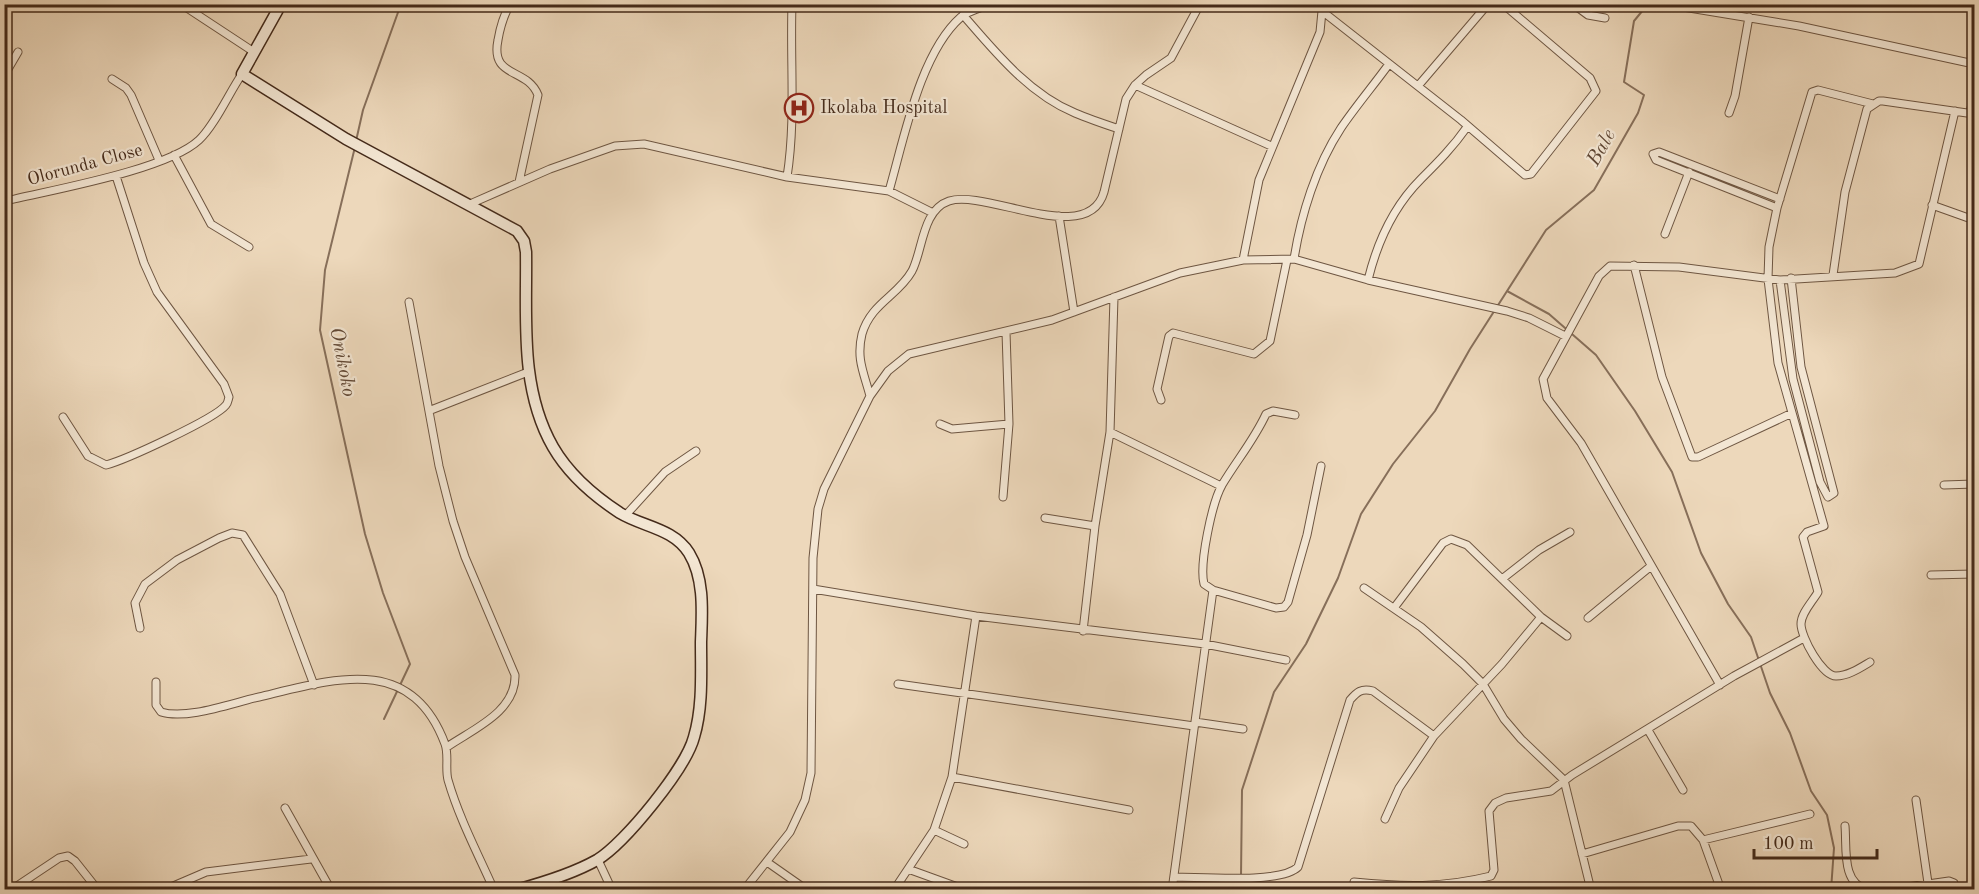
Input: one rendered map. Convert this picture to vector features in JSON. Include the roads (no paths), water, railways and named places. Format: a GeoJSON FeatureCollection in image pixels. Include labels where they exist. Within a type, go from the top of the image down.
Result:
{"type":"FeatureCollection","features":[{"type":"Feature","properties":{"kind":"main road"},"geometry":{"type":"LineString","coordinates":[[281,4],[242,74],[346,139],[517,231],[524,241],[528,372],[540,418],[560,457],[578,479],[626,516],[670,535],[689,553],[694,565],[701,594],[702,613],[699,713],[693,741],[682,764],[650,807],[597,860],[516,890]]}},
{"type":"Feature","properties":{"kind":"street"},"geometry":{"type":"LineString","coordinates":[[181,4],[254,52]]}},
{"type":"Feature","properties":{"kind":"street"},"geometry":{"type":"LineString","coordinates":[[510,4],[500,29],[497,59],[500,65],[528,82],[538,95],[519,182]]}},
{"type":"Feature","properties":{"kind":"street"},"geometry":{"type":"LineString","coordinates":[[787,177],[792,142],[790,44],[792,4]]}},
{"type":"Feature","properties":{"kind":"street"},"geometry":{"type":"LineString","coordinates":[[889,190],[932,56],[947,31],[963,15],[990,4]]}},
{"type":"Feature","properties":{"kind":"street"},"geometry":{"type":"LineString","coordinates":[[870,396],[859,367],[862,335],[878,304],[895,291],[912,271],[933,213],[949,201],[966,200],[1059,216],[1090,212],[1101,204],[1126,99],[1135,85],[1171,58],[1200,4]]}},
{"type":"Feature","properties":{"kind":"street"},"geometry":{"type":"LineString","coordinates":[[1418,86],[1488,4]]}},
{"type":"Feature","properties":{"kind":"street"},"geometry":{"type":"LineString","coordinates":[[1320,8],[1525,175],[1531,174],[1596,91],[1590,78],[1503,4]]}},
{"type":"Feature","properties":{"kind":"street"},"geometry":{"type":"LineString","coordinates":[[1573,4],[1588,15],[1605,18]]}},
{"type":"Feature","properties":{"kind":"street"},"geometry":{"type":"LineString","coordinates":[[1671,5],[1749,17],[1974,64]]}},
{"type":"Feature","properties":{"kind":"street"},"geometry":{"type":"LineString","coordinates":[[1243,260],[1251,208],[1271,146],[1322,26],[1320,8]]}},
{"type":"Feature","properties":{"kind":"street"},"geometry":{"type":"LineString","coordinates":[[963,15],[1015,73],[1073,112],[1119,129]]}},
{"type":"Feature","properties":{"kind":"street"},"geometry":{"type":"LineString","coordinates":[[1729,113],[1735,96],[1749,17]]}},
{"type":"Feature","properties":{"kind":"street"},"geometry":{"type":"LineString","coordinates":[[4,76],[18,52]]}},
{"type":"Feature","properties":{"kind":"street"},"geometry":{"type":"LineString","coordinates":[[1161,400],[1157,389],[1169,336],[1173,333],[1254,354],[1266,346],[1270,340],[1308,201],[1329,152],[1341,129],[1389,64]]}},
{"type":"Feature","properties":{"kind":"street","name":"Olorunda Close"},"geometry":{"type":"LineString","coordinates":[[5,202],[116,176],[174,155],[201,137],[242,74]]}},
{"type":"Feature","properties":{"kind":"street"},"geometry":{"type":"LineString","coordinates":[[112,79],[126,88],[131,95],[159,160]]}},
{"type":"Feature","properties":{"kind":"street"},"geometry":{"type":"LineString","coordinates":[[1135,85],[1271,146]]}},
{"type":"Feature","properties":{"kind":"street"},"geometry":{"type":"LineString","coordinates":[[1870,662],[1847,674],[1835,676],[1828,674],[1803,638],[1801,622],[1818,592],[1803,537],[1807,532],[1824,526],[1790,414],[1778,363],[1768,279],[1769,247],[1777,208],[1812,92],[1818,90],[1873,104],[1883,101],[1972,113],[1974,96]]}},
{"type":"Feature","properties":{"kind":"street"},"geometry":{"type":"LineString","coordinates":[[1833,275],[1845,192],[1865,114],[1873,104]]}},
{"type":"Feature","properties":{"kind":"street"},"geometry":{"type":"LineString","coordinates":[[1720,685],[1581,443],[1543,389],[1542,379],[1599,276],[1610,266],[1634,265],[1780,280],[1895,273],[1919,264],[1955,111]]}},
{"type":"Feature","properties":{"kind":"street"},"geometry":{"type":"LineString","coordinates":[[1368,280],[1378,244],[1395,215],[1420,180],[1448,153],[1467,127]]}},
{"type":"Feature","properties":{"kind":"street"},"geometry":{"type":"LineString","coordinates":[[470,204],[519,182],[615,146],[644,144],[787,177],[889,190],[933,213]]}},
{"type":"Feature","properties":{"kind":"street"},"geometry":{"type":"LineString","coordinates":[[1777,208],[1689,174],[1652,156],[1656,151],[1780,199]]}},
{"type":"Feature","properties":{"kind":"street"},"geometry":{"type":"LineString","coordinates":[[174,155],[212,224],[249,247]]}},
{"type":"Feature","properties":{"kind":"street"},"geometry":{"type":"LineString","coordinates":[[1665,234],[1691,165]]}},
{"type":"Feature","properties":{"kind":"street"},"geometry":{"type":"LineString","coordinates":[[63,417],[88,456],[106,465],[126,460],[178,433],[226,406],[229,397],[224,384],[156,292],[116,176]]}},
{"type":"Feature","properties":{"kind":"street"},"geometry":{"type":"LineString","coordinates":[[1932,205],[1974,219]]}},
{"type":"Feature","properties":{"kind":"street"},"geometry":{"type":"LineString","coordinates":[[1059,216],[1074,312]]}},
{"type":"Feature","properties":{"kind":"street"},"geometry":{"type":"LineString","coordinates":[[744,890],[790,832],[808,786],[813,590],[818,509],[824,489],[870,396],[888,371],[909,354],[1006,332],[1074,312],[1180,273],[1243,260],[1291,260],[1507,311],[1567,332]]}},
{"type":"Feature","properties":{"kind":"street"},"geometry":{"type":"LineString","coordinates":[[1634,265],[1662,377],[1692,457],[1698,457],[1790,414]]}},
{"type":"Feature","properties":{"kind":"street"},"geometry":{"type":"LineString","coordinates":[[1780,280],[1793,379],[1820,483],[1828,497],[1834,493],[1801,367],[1791,278]]}},
{"type":"Feature","properties":{"kind":"street"},"geometry":{"type":"LineString","coordinates":[[1083,631],[1095,526],[1110,432],[1114,297]]}},
{"type":"Feature","properties":{"kind":"street"},"geometry":{"type":"LineString","coordinates":[[409,302],[431,411],[439,466],[465,557],[515,675],[513,694],[500,711],[447,747]]}},
{"type":"Feature","properties":{"kind":"street"},"geometry":{"type":"LineString","coordinates":[[1003,497],[1009,424],[1006,332]]}},
{"type":"Feature","properties":{"kind":"street"},"geometry":{"type":"LineString","coordinates":[[431,411],[528,372]]}},
{"type":"Feature","properties":{"kind":"street"},"geometry":{"type":"LineString","coordinates":[[1295,415],[1273,411],[1266,414],[1256,437],[1221,486],[1203,552],[1204,584],[1213,590],[1276,608],[1284,607],[1288,602],[1307,535],[1321,466]]}},
{"type":"Feature","properties":{"kind":"street"},"geometry":{"type":"LineString","coordinates":[[940,424],[952,429],[1009,424]]}},
{"type":"Feature","properties":{"kind":"street"},"geometry":{"type":"LineString","coordinates":[[1110,432],[1221,486]]}},
{"type":"Feature","properties":{"kind":"street"},"geometry":{"type":"LineString","coordinates":[[626,516],[665,472],[696,451]]}},
{"type":"Feature","properties":{"kind":"street"},"geometry":{"type":"LineString","coordinates":[[1944,485],[1974,484]]}},
{"type":"Feature","properties":{"kind":"street"},"geometry":{"type":"LineString","coordinates":[[1045,518],[1095,526]]}},
{"type":"Feature","properties":{"kind":"street"},"geometry":{"type":"LineString","coordinates":[[1502,579],[1539,550],[1570,532]]}},
{"type":"Feature","properties":{"kind":"street"},"geometry":{"type":"LineString","coordinates":[[140,628],[135,603],[150,578],[219,538],[232,533],[243,535],[280,594],[314,685]]}},
{"type":"Feature","properties":{"kind":"street"},"geometry":{"type":"LineString","coordinates":[[1394,608],[1443,543],[1451,539],[1467,545],[1541,617],[1567,636]]}},
{"type":"Feature","properties":{"kind":"street"},"geometry":{"type":"LineString","coordinates":[[1588,618],[1651,566]]}},
{"type":"Feature","properties":{"kind":"street"},"geometry":{"type":"LineString","coordinates":[[1931,575],[1974,574]]}},
{"type":"Feature","properties":{"kind":"street"},"geometry":{"type":"LineString","coordinates":[[1364,588],[1421,627],[1483,684],[1504,719],[1521,740],[1564,780],[1591,890]]}},
{"type":"Feature","properties":{"kind":"street"},"geometry":{"type":"LineString","coordinates":[[813,590],[1083,631],[1205,644],[1286,660]]}},
{"type":"Feature","properties":{"kind":"street"},"geometry":{"type":"LineString","coordinates":[[1172,890],[1213,590]]}},
{"type":"Feature","properties":{"kind":"street"},"geometry":{"type":"LineString","coordinates":[[894,890],[934,830],[951,777],[976,616]]}},
{"type":"Feature","properties":{"kind":"street"},"geometry":{"type":"LineString","coordinates":[[1385,819],[1399,788],[1434,736],[1541,617]]}},
{"type":"Feature","properties":{"kind":"street"},"geometry":{"type":"LineString","coordinates":[[1354,882],[1412,888],[1449,885],[1491,876],[1494,870],[1489,811],[1492,806],[1506,798],[1551,791],[1564,780],[1720,685],[1803,638]]}},
{"type":"Feature","properties":{"kind":"street"},"geometry":{"type":"LineString","coordinates":[[156,682],[156,705],[161,712],[178,715],[314,685],[371,680],[394,684],[421,700],[447,747],[448,779],[494,890]]}},
{"type":"Feature","properties":{"kind":"street"},"geometry":{"type":"LineString","coordinates":[[898,684],[1243,729]]}},
{"type":"Feature","properties":{"kind":"street"},"geometry":{"type":"LineString","coordinates":[[1175,877],[1284,875],[1298,867],[1350,700],[1357,692],[1365,689],[1373,691],[1434,736]]}},
{"type":"Feature","properties":{"kind":"street"},"geometry":{"type":"LineString","coordinates":[[1648,730],[1683,790]]}},
{"type":"Feature","properties":{"kind":"street"},"geometry":{"type":"LineString","coordinates":[[951,777],[1129,810]]}},
{"type":"Feature","properties":{"kind":"street"},"geometry":{"type":"LineString","coordinates":[[1916,800],[1928,883]]}},
{"type":"Feature","properties":{"kind":"street"},"geometry":{"type":"LineString","coordinates":[[285,808],[311,859],[331,890]]}},
{"type":"Feature","properties":{"kind":"street"},"geometry":{"type":"LineString","coordinates":[[1703,840],[1810,814]]}},
{"type":"Feature","properties":{"kind":"street"},"geometry":{"type":"LineString","coordinates":[[1582,854],[1678,826],[1691,826],[1703,840],[1721,890]]}},
{"type":"Feature","properties":{"kind":"street"},"geometry":{"type":"LineString","coordinates":[[1845,826],[1849,877],[1856,886],[1868,890]]}},
{"type":"Feature","properties":{"kind":"street"},"geometry":{"type":"LineString","coordinates":[[934,830],[964,844]]}},
{"type":"Feature","properties":{"kind":"street"},"geometry":{"type":"LineString","coordinates":[[11,890],[59,858],[68,856],[75,861],[98,890]]}},
{"type":"Feature","properties":{"kind":"street"},"geometry":{"type":"LineString","coordinates":[[164,890],[215,870],[311,859]]}},
{"type":"Feature","properties":{"kind":"street"},"geometry":{"type":"LineString","coordinates":[[597,860],[612,890]]}},
{"type":"Feature","properties":{"kind":"street"},"geometry":{"type":"LineString","coordinates":[[767,862],[807,890]]}},
{"type":"Feature","properties":{"kind":"street"},"geometry":{"type":"LineString","coordinates":[[908,869],[966,890]]}},
{"type":"Feature","properties":{"kind":"street"},"geometry":{"type":"LineString","coordinates":[[1886,890],[1949,881],[1954,882],[1955,890]]}},
{"type":"Feature","properties":{"kind":"waterway","name":"Onikoko"},"geometry":{"type":"LineString","coordinates":[[356,141],[363,110],[401,4]]}},
{"type":"Feature","properties":{"kind":"waterway","name":"Bale"},"geometry":{"type":"LineString","coordinates":[[1241,876],[1242,790],[1274,692],[1306,644],[1338,578],[1361,514],[1393,464],[1435,411],[1470,349],[1546,230],[1594,190],[1638,113],[1644,95],[1624,82],[1634,21],[1648,4]]}},
{"type":"Feature","properties":{"kind":"waterway","name":"Onikoko"},"geometry":{"type":"LineString","coordinates":[[355,147],[325,270],[320,330],[365,534],[383,593],[410,664],[384,719]]}},
{"type":"Feature","properties":{"kind":"waterway"},"geometry":{"type":"LineString","coordinates":[[1507,291],[1549,314],[1596,355],[1635,411],[1672,472],[1701,553],[1728,604],[1751,637],[1770,693],[1790,733],[1811,791],[1827,815],[1834,848],[1831,890]]}},
{"type":"Feature","properties":{"kind":"waterway"},"geometry":{"type":"LineString","coordinates":[[1242,881],[1242,890]]}},
{"type":"Feature","properties":{"kind":"place","name":"Ikolaba Hospital"},"geometry":{"type":"Point","coordinates":[799,108]}}]}
